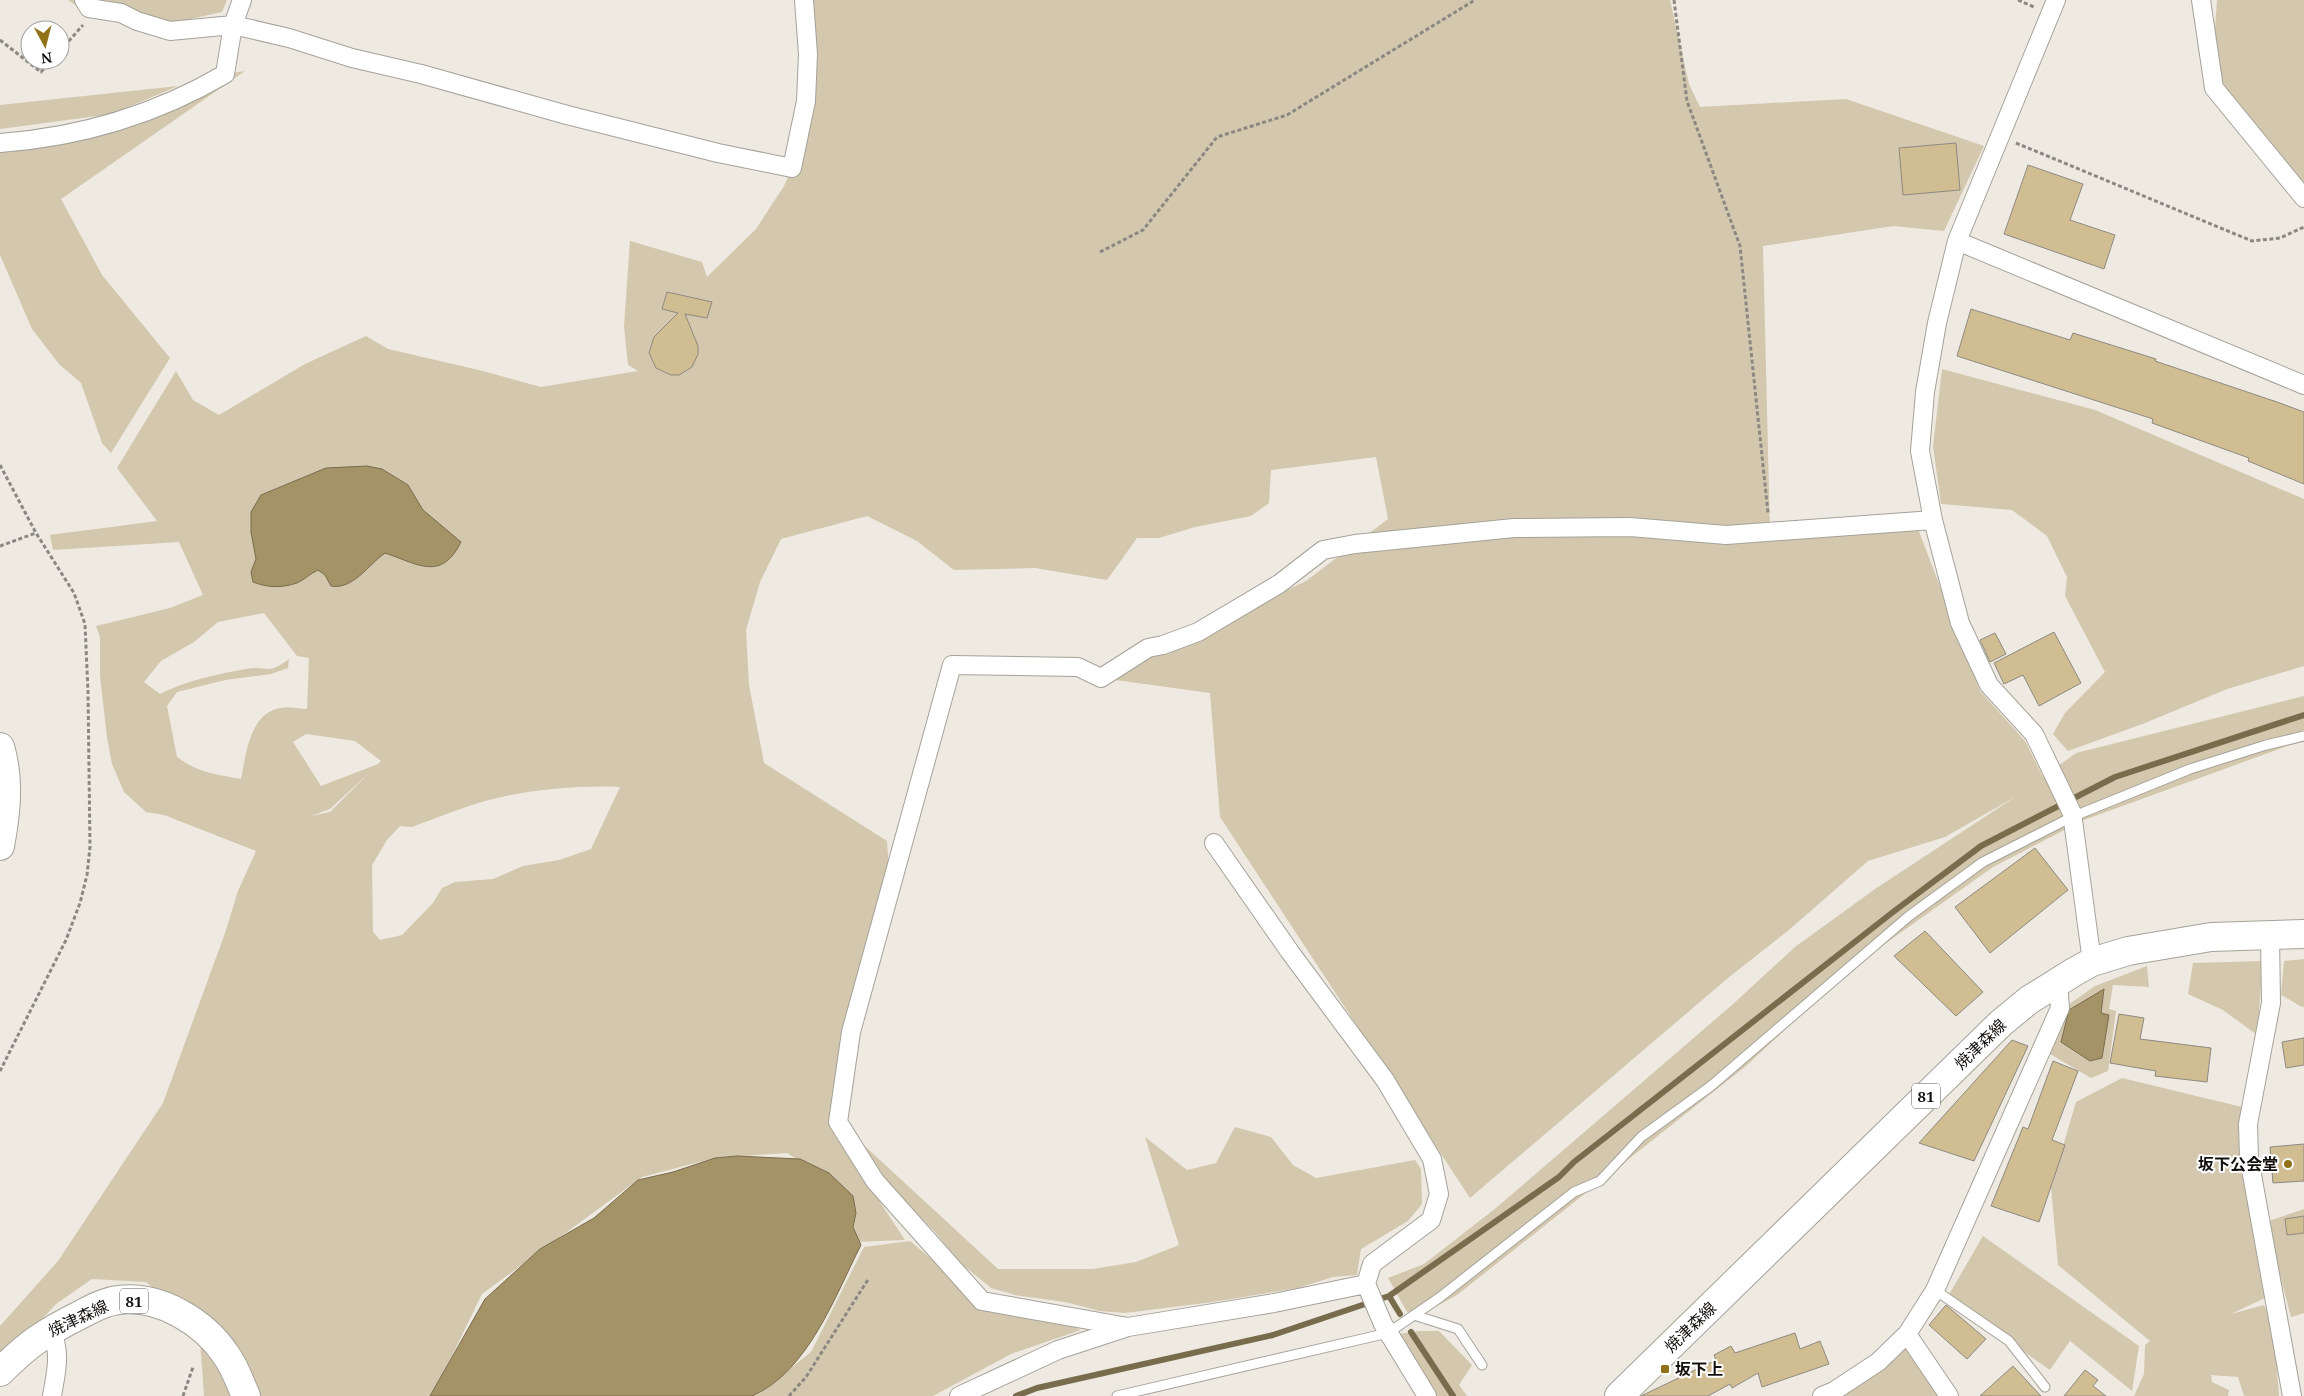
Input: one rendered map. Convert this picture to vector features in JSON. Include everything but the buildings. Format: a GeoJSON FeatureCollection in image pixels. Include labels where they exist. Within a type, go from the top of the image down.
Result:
{"type":"FeatureCollection","features":[{"type":"Feature","properties":{"kind":"main road"},"geometry":{"type":"LineString","coordinates":[[0,747],[6,779],[5,816],[0,846]]}},
{"type":"Feature","properties":{"kind":"main road","name":"焼津森線"},"geometry":{"type":"LineString","coordinates":[[1628,1393],[2002,1023],[2030,1000],[2092,962],[2128,951],[2212,937],[2304,934]]}},
{"type":"Feature","properties":{"kind":"main road","name":"焼津森線"},"geometry":{"type":"LineString","coordinates":[[0,1372],[26,1346],[50,1329],[91,1309],[118,1300],[145,1301],[178,1311],[208,1333],[227,1356],[246,1396]]}},
{"type":"Feature","properties":{"kind":"street"},"geometry":{"type":"LineString","coordinates":[[0,143],[73,133],[142,115],[189,94],[225,74],[233,26],[242,0]]}},
{"type":"Feature","properties":{"kind":"street"},"geometry":{"type":"LineString","coordinates":[[90,5],[121,13],[137,21],[170,30],[233,26],[289,38],[352,58],[421,74],[567,115],[709,150],[792,168],[806,101],[808,54],[804,0]]}},
{"type":"Feature","properties":{"kind":"street"},"geometry":{"type":"LineString","coordinates":[[2056,0],[1957,241],[1937,324],[1925,392],[1920,450],[1933,520],[1960,623],[1989,685],[2034,734],[2072,815],[2092,962]]}},
{"type":"Feature","properties":{"kind":"street"},"geometry":{"type":"LineString","coordinates":[[2201,0],[2214,88],[2304,198]]}},
{"type":"Feature","properties":{"kind":"street"},"geometry":{"type":"LineString","coordinates":[[1957,241],[2304,385]]}},
{"type":"Feature","properties":{"kind":"street"},"geometry":{"type":"LineString","coordinates":[[1128,1327],[982,1301],[875,1181],[838,1122],[851,1032],[952,665],[1078,667],[1101,678],[1148,648],[1163,645],[1198,632],[1279,584],[1324,550],[1355,544],[1514,528],[1630,527],[1726,535],[1933,520]]}},
{"type":"Feature","properties":{"kind":"street"},"geometry":{"type":"LineString","coordinates":[[1214,842],[1290,952],[1386,1080],[1432,1159],[1439,1194],[1431,1220],[1372,1264],[1368,1288],[1385,1328],[1427,1396]]}},
{"type":"Feature","properties":{"kind":"street"},"geometry":{"type":"LineString","coordinates":[[2270,936],[2271,1003],[2248,1124],[2249,1158],[2292,1396]]}},
{"type":"Feature","properties":{"kind":"street"},"geometry":{"type":"LineString","coordinates":[[1822,1396],[1834,1391],[1878,1362],[1908,1334],[1935,1290],[2060,1008],[2058,982]]}},
{"type":"Feature","properties":{"kind":"street"},"geometry":{"type":"LineString","coordinates":[[959,1396],[1058,1350],[1128,1327],[1368,1288]]}},
{"type":"Feature","properties":{"kind":"street"},"geometry":{"type":"LineString","coordinates":[[50,1329],[56,1341],[58,1357],[52,1396]]}},
{"type":"Feature","properties":{"kind":"street"},"geometry":{"type":"LineString","coordinates":[[1908,1334],[1948,1396]]}},
{"type":"Feature","properties":{"kind":"lane"},"geometry":{"type":"LineString","coordinates":[[1117,1396],[1385,1328],[1414,1315],[1439,1298],[1574,1192],[1600,1181],[1641,1137],[1711,1086],[1818,992],[1936,896],[1983,862],[2072,815],[2190,768],[2266,745],[2304,736]]}},
{"type":"Feature","properties":{"kind":"lane"},"geometry":{"type":"LineString","coordinates":[[1935,1290],[2009,1341],[2045,1387]]}},
{"type":"Feature","properties":{"kind":"lane"},"geometry":{"type":"LineString","coordinates":[[1414,1315],[1458,1328],[1482,1365]]}},
{"type":"Feature","properties":{"kind":"path"},"geometry":{"type":"LineString","coordinates":[[1100,252],[1143,230],[1217,137],[1287,115],[1475,0]]}},
{"type":"Feature","properties":{"kind":"path"},"geometry":{"type":"LineString","coordinates":[[1674,0],[1688,101],[1740,246],[1770,532]]}},
{"type":"Feature","properties":{"kind":"path"},"geometry":{"type":"LineString","coordinates":[[70,35],[90,5]]}},
{"type":"Feature","properties":{"kind":"path"},"geometry":{"type":"LineString","coordinates":[[0,40],[20,56]]}},
{"type":"Feature","properties":{"kind":"path"},"geometry":{"type":"LineString","coordinates":[[2000,136],[2252,241],[2280,238],[2304,227]]}},
{"type":"Feature","properties":{"kind":"path"},"geometry":{"type":"LineString","coordinates":[[0,465],[36,532],[74,592],[85,624],[90,847],[87,875],[80,903],[66,940],[0,1071]]}},
{"type":"Feature","properties":{"kind":"path"},"geometry":{"type":"LineString","coordinates":[[0,546],[36,532]]}},
{"type":"Feature","properties":{"kind":"path"},"geometry":{"type":"LineString","coordinates":[[789,1396],[806,1377],[869,1278]]}},
{"type":"Feature","properties":{"kind":"path"},"geometry":{"type":"LineString","coordinates":[[183,1396],[193,1367]]}},
{"type":"Feature","properties":{"kind":"shaded area"},"geometry":{"type":"Polygon","coordinates":[[[68,0],[227,0],[222,12],[168,24],[86,12],[68,0]]]}},
{"type":"Feature","properties":{"kind":"shaded area"},"geometry":{"type":"Polygon","coordinates":[[[804,0],[1670,0],[1689,84],[1700,107],[1846,99],[1984,146],[1944,231],[1893,226],[1763,246],[1770,531],[1918,529],[1980,691],[2025,741],[2043,777],[2076,753],[2304,696],[2304,740],[2084,820],[1993,867],[1855,965],[1746,1066],[1457,1295],[1431,1309],[1407,1312],[1388,1278],[1424,1264],[1496,1208],[1732,1005],[1795,947],[1875,889],[2015,797],[1945,837],[1868,861],[1470,1198],[1220,817],[1210,693],[1101,678],[1306,581],[1388,519],[1376,457],[1271,470],[1269,503],[1251,516],[1195,527],[1159,538],[1137,538],[1107,580],[1035,568],[954,570],[917,541],[867,516],[781,539],[760,582],[746,630],[749,685],[764,763],[887,841],[890,886],[862,990],[833,1131],[905,1240],[856,1242],[847,1190],[787,1153],[715,1158],[642,1177],[482,1294],[445,1370],[430,1396],[204,1396],[199,1326],[146,1282],[92,1279],[56,1304],[0,1365],[0,1326],[58,1261],[163,1103],[225,933],[238,891],[256,851],[164,815],[146,812],[124,792],[112,764],[100,676],[100,637],[96,626],[170,608],[203,595],[179,542],[53,550],[50,535],[157,521],[117,468],[176,371],[193,400],[219,415],[305,364],[366,336],[388,349],[483,371],[541,387],[638,371],[628,365],[624,326],[630,241],[702,262],[707,277],[756,229],[784,186],[792,168],[808,54],[804,0]],[[264,613],[218,622],[194,642],[161,661],[144,682],[160,694],[180,685],[213,676],[254,668],[271,669],[289,659],[288,668],[271,674],[225,680],[177,692],[167,706],[177,757],[200,769],[241,779],[247,748],[255,727],[262,718],[280,708],[307,709],[309,658],[297,656],[264,613]],[[306,734],[293,742],[321,786],[378,764],[381,761],[355,741],[306,734]],[[370,772],[330,809],[311,816],[330,812],[370,772]],[[620,787],[552,789],[500,797],[448,813],[412,827],[400,826],[387,840],[372,865],[373,932],[380,940],[402,935],[433,903],[442,888],[455,882],[493,879],[523,866],[559,860],[591,849],[620,787]]]}},
{"type":"Feature","properties":{"kind":"shaded area"},"geometry":{"type":"Polygon","coordinates":[[[2217,0],[2304,0],[2304,188],[2220,83],[2214,42],[2217,0]]]}},
{"type":"Feature","properties":{"kind":"shaded area"},"geometry":{"type":"Polygon","coordinates":[[[245,71],[61,199],[102,275],[170,358],[111,453],[102,443],[81,383],[59,364],[32,329],[0,255],[0,141],[97,136],[225,74],[245,71]]]}},
{"type":"Feature","properties":{"kind":"shaded area"},"geometry":{"type":"Polygon","coordinates":[[[178,86],[112,114],[0,129],[0,105],[178,86]]]}},
{"type":"Feature","properties":{"kind":"shaded area"},"geometry":{"type":"Polygon","coordinates":[[[1942,369],[2095,410],[2304,499],[2304,666],[2227,689],[2145,723],[2068,751],[2053,734],[2065,713],[2105,672],[2065,596],[2067,577],[2047,536],[2012,510],[1941,504],[1933,446],[1942,369]]]}},
{"type":"Feature","properties":{"kind":"shaded area"},"geometry":{"type":"Polygon","coordinates":[[[367,466],[382,469],[408,485],[423,510],[461,542],[453,554],[445,562],[437,566],[428,567],[385,553],[360,576],[339,586],[331,586],[325,575],[318,570],[297,583],[286,586],[275,587],[253,582],[251,572],[256,559],[251,532],[251,512],[261,495],[326,468],[367,466]]]}},
{"type":"Feature","properties":{"kind":"shaded area"},"geometry":{"type":"Polygon","coordinates":[[[2304,959],[2304,1007],[2302,1007],[2281,995],[2284,961],[2304,959]]]}},
{"type":"Feature","properties":{"kind":"shaded area"},"geometry":{"type":"Polygon","coordinates":[[[2263,961],[2257,1035],[2223,1010],[2188,994],[2193,963],[2263,961]]]}},
{"type":"Feature","properties":{"kind":"shaded area"},"geometry":{"type":"Polygon","coordinates":[[[2147,966],[2149,987],[2113,985],[2109,1009],[2116,1011],[2108,1071],[2091,1078],[2050,1054],[2065,1007],[2095,986],[2147,966]]]}},
{"type":"Feature","properties":{"kind":"shaded area"},"geometry":{"type":"Polygon","coordinates":[[[2104,989],[2101,1013],[2109,1015],[2102,1058],[2090,1061],[2061,1042],[2069,1010],[2104,989]]]}},
{"type":"Feature","properties":{"kind":"shaded area"},"geometry":{"type":"Polygon","coordinates":[[[2122,1078],[2246,1108],[2269,1296],[2231,1314],[2264,1305],[2274,1329],[2279,1396],[2244,1396],[2238,1377],[2211,1375],[2212,1382],[2229,1390],[2228,1396],[2134,1396],[2144,1374],[2145,1345],[2150,1341],[2058,1265],[2051,1187],[2076,1102],[2122,1078]]]}},
{"type":"Feature","properties":{"kind":"shaded area"},"geometry":{"type":"Polygon","coordinates":[[[842,1125],[998,1269],[1093,1269],[1136,1262],[1179,1245],[1145,1137],[1187,1170],[1216,1163],[1235,1127],[1271,1137],[1293,1165],[1316,1178],[1415,1160],[1421,1169],[1422,1204],[1408,1221],[1361,1249],[1357,1275],[1333,1277],[1298,1288],[1213,1302],[1125,1313],[1100,1311],[1065,1302],[1015,1295],[991,1288],[959,1262],[936,1233],[895,1192],[864,1165],[842,1125]]]}},
{"type":"Feature","properties":{"kind":"shaded area"},"geometry":{"type":"Polygon","coordinates":[[[737,1156],[800,1159],[829,1173],[853,1196],[856,1213],[853,1227],[861,1245],[818,1331],[789,1369],[772,1385],[752,1396],[430,1396],[485,1299],[540,1249],[594,1218],[638,1180],[673,1172],[715,1158],[737,1156]]]}},
{"type":"Feature","properties":{"kind":"shaded area"},"geometry":{"type":"Polygon","coordinates":[[[2304,1209],[2304,1313],[2291,1317],[2266,1222],[2304,1209]]]}},
{"type":"Feature","properties":{"kind":"shaded area"},"geometry":{"type":"Polygon","coordinates":[[[1983,1236],[2139,1346],[2132,1391],[2070,1341],[2050,1370],[1947,1298],[1983,1236]]]}},
{"type":"Feature","properties":{"kind":"shaded area"},"geometry":{"type":"Polygon","coordinates":[[[910,1241],[982,1301],[1025,1307],[1081,1330],[1011,1354],[933,1396],[752,1396],[760,1393],[811,1352],[864,1247],[910,1241]]]}},
{"type":"Feature","properties":{"kind":"shaded area"},"geometry":{"type":"Polygon","coordinates":[[[1439,1331],[1472,1365],[1459,1385],[1467,1396],[1436,1396],[1400,1340],[1399,1334],[1439,1331]]]}},
{"type":"Feature","properties":{"kind":"shaded area"},"geometry":{"type":"Polygon","coordinates":[[[1906,1346],[1938,1396],[1837,1396],[1906,1346]]]}},
{"type":"Feature","properties":{"kind":"waterway"},"geometry":{"type":"LineString","coordinates":[[1016,1396],[1037,1388],[1273,1335],[1389,1296],[1559,1177],[1574,1162],[1893,912],[1981,846],[2115,777],[2304,715]]}},
{"type":"Feature","properties":{"kind":"waterway"},"geometry":{"type":"LineString","coordinates":[[1389,1296],[1400,1314]]}},
{"type":"Feature","properties":{"kind":"waterway"},"geometry":{"type":"LineString","coordinates":[[1411,1332],[1453,1396]]}},
{"type":"Feature","properties":{"kind":"place","name":"坂下公会堂"},"geometry":{"type":"Point","coordinates":[2288,1164]}},
{"type":"Feature","properties":{"kind":"place","name":"坂下上"},"geometry":{"type":"Point","coordinates":[1665,1369]}}]}
